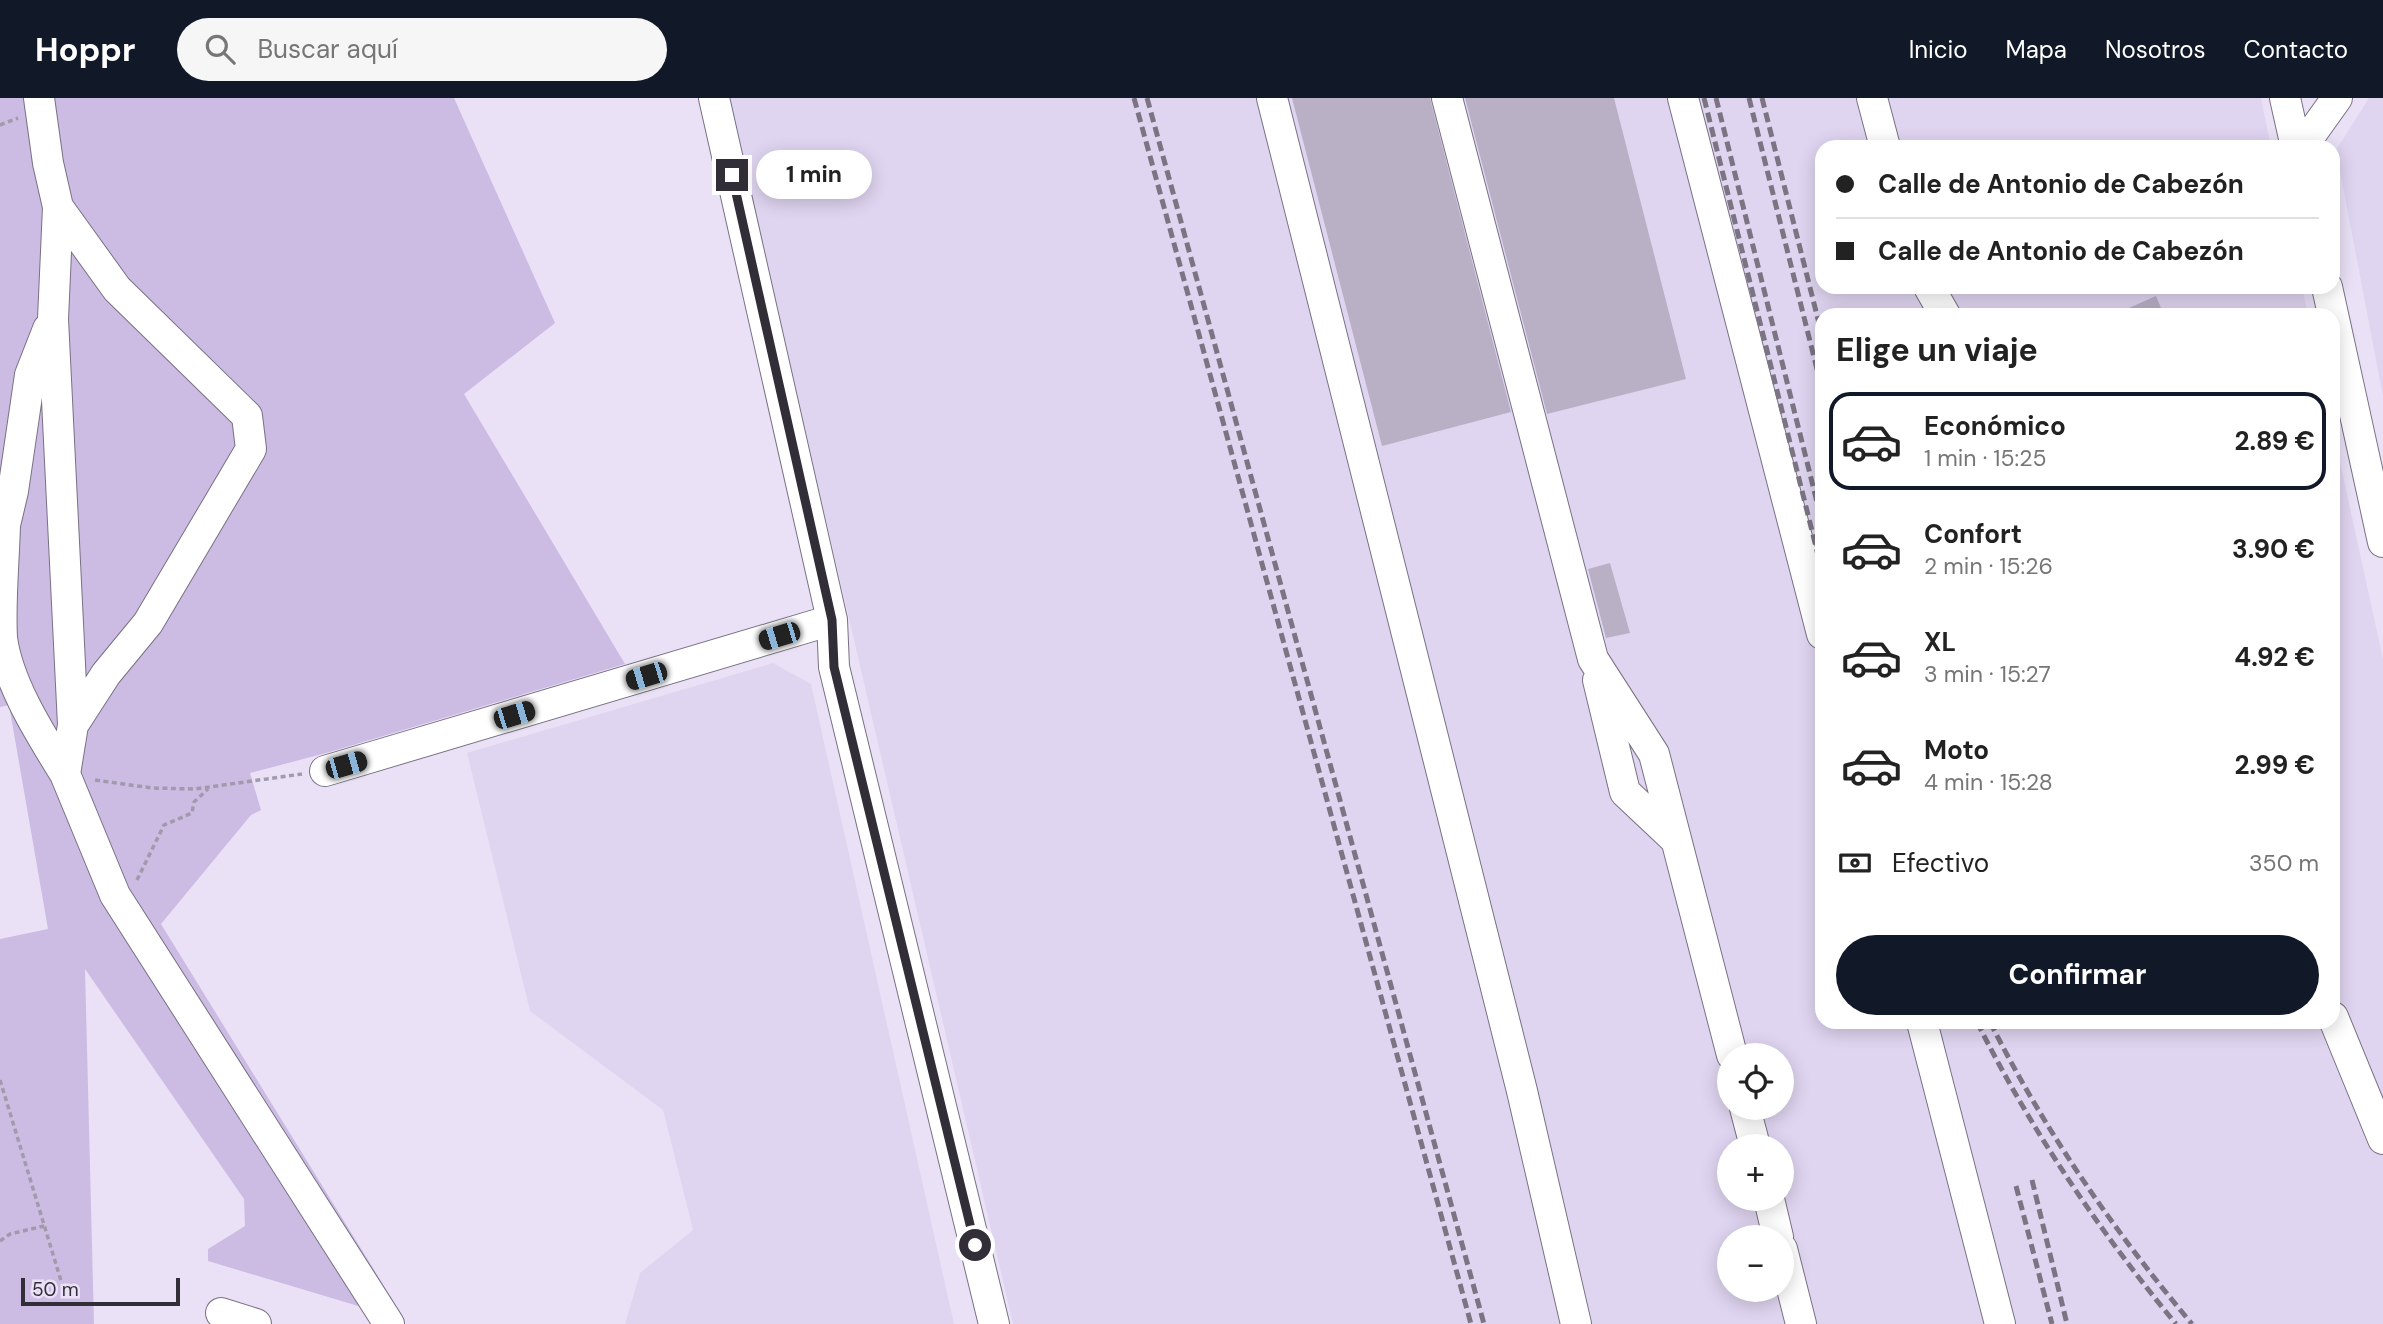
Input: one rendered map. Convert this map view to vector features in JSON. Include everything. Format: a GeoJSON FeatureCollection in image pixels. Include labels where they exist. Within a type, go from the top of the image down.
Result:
{"type":"FeatureCollection","features":[{"type":"Feature","properties":{"kind":"street"},"geometry":{"type":"LineString","coordinates":[[39,98],[48,163],[58,207],[52,319],[73,725],[65,774]]}},
{"type":"Feature","properties":{"kind":"street"},"geometry":{"type":"LineString","coordinates":[[714,98],[832,620],[834,667],[994,1324]]}},
{"type":"Feature","properties":{"kind":"street"},"geometry":{"type":"LineString","coordinates":[[1272,98],[1522,1091],[1576,1324]]}},
{"type":"Feature","properties":{"kind":"street"},"geometry":{"type":"LineString","coordinates":[[1447,98],[1593,659],[1654,754],[1729,1043]]}},
{"type":"Feature","properties":{"kind":"street"},"geometry":{"type":"LineString","coordinates":[[1683,98],[1815,607]]}},
{"type":"Feature","properties":{"kind":"street"},"geometry":{"type":"LineString","coordinates":[[1872,98],[1883,140]]}},
{"type":"Feature","properties":{"kind":"street"},"geometry":{"type":"LineString","coordinates":[[2285,98],[2294,140]]}},
{"type":"Feature","properties":{"kind":"street"},"geometry":{"type":"LineString","coordinates":[[2307,140],[2337,98]]}},
{"type":"Feature","properties":{"kind":"street"},"geometry":{"type":"LineString","coordinates":[[58,207],[117,289],[247,416],[251,449],[148,623],[106,674],[73,725]]}},
{"type":"Feature","properties":{"kind":"street"},"geometry":{"type":"LineString","coordinates":[[52,319],[30,375],[2,527],[1,636],[9,682],[65,774],[115,895],[386,1319]]}},
{"type":"Feature","properties":{"kind":"street"},"geometry":{"type":"LineString","coordinates":[[2340,346],[2383,542]]}},
{"type":"Feature","properties":{"kind":"street"},"geometry":{"type":"LineString","coordinates":[[325,771],[832,620]]}},
{"type":"Feature","properties":{"kind":"street"},"geometry":{"type":"LineString","coordinates":[[1924,1029],[2000,1324]]}},
{"type":"Feature","properties":{"kind":"street"},"geometry":{"type":"LineString","coordinates":[[2338,1029],[2383,1139]]}},
{"type":"Feature","properties":{"kind":"street"},"geometry":{"type":"LineString","coordinates":[[1794,1296],[1801,1324]]}},
{"type":"Feature","properties":{"kind":"street"},"geometry":{"type":"LineString","coordinates":[[221,1313],[256,1324]]}},
{"type":"Feature","properties":{"kind":"path"},"geometry":{"type":"LineString","coordinates":[[65,774],[152,788],[209,788],[325,771]]}},
{"type":"Feature","properties":{"kind":"path"},"geometry":{"type":"LineString","coordinates":[[115,895],[136,882],[164,825],[192,813],[194,802],[209,788]]}},
{"type":"Feature","properties":{"kind":"path"},"geometry":{"type":"LineString","coordinates":[[0,1080],[62,1284]]}},
{"type":"Feature","properties":{"kind":"path"},"geometry":{"type":"LineString","coordinates":[[0,1241],[10,1234],[45,1226]]}},
{"type":"Feature","properties":{"kind":"shaded area"},"geometry":{"type":"Polygon","coordinates":[[[0,98],[454,98],[555,323],[464,394],[625,664],[250,773],[261,810],[251,815],[161,924],[405,1320],[208,1261],[208,1249],[245,1226],[244,1199],[85,969],[94,1324],[0,1324],[0,939],[48,929],[9,705],[0,707],[0,98]]]}},
{"type":"Feature","properties":{"kind":"shaded area"},"geometry":{"type":"Polygon","coordinates":[[[728,98],[2261,98],[2270,140],[1815,140],[1815,294],[2304,294],[2306,308],[1815,308],[1815,1029],[2340,1029],[2340,462],[2383,659],[2383,1324],[1013,1324],[728,98]]]}},
{"type":"Feature","properties":{"kind":"shaded area"},"geometry":{"type":"Polygon","coordinates":[[[2369,98],[2383,98],[2383,397],[2340,171],[2340,144],[2369,98]]]}},
{"type":"Feature","properties":{"kind":"shaded area"},"geometry":{"type":"Polygon","coordinates":[[[773,663],[811,684],[954,1324],[625,1324],[640,1273],[693,1230],[663,1110],[530,1011],[467,753],[773,663]]]}},
{"type":"Feature","properties":{"kind":"building"},"geometry":{"type":"Polygon","coordinates":[[[1292,98],[1430,98],[1511,412],[1382,446],[1292,98]]]}},
{"type":"Feature","properties":{"kind":"building"},"geometry":{"type":"Polygon","coordinates":[[[1465,98],[1614,98],[1686,379],[1547,414],[1465,98]]]}},
{"type":"Feature","properties":{"kind":"building"},"geometry":{"type":"Polygon","coordinates":[[[2156,296],[2161,308],[2129,308],[2156,296]]]}},
{"type":"Feature","properties":{"kind":"building"},"geometry":{"type":"Polygon","coordinates":[[[1610,563],[1630,633],[1606,638],[1588,569],[1610,563]]]}},
{"type":"Feature","properties":{"kind":"railway"},"geometry":{"type":"LineString","coordinates":[[1134,98],[1471,1324]]}},
{"type":"Feature","properties":{"kind":"railway"},"geometry":{"type":"LineString","coordinates":[[1147,98],[1484,1324]]}},
{"type":"Feature","properties":{"kind":"railway"},"geometry":{"type":"LineString","coordinates":[[1704,98],[1815,543]]}},
{"type":"Feature","properties":{"kind":"railway"},"geometry":{"type":"LineString","coordinates":[[1716,98],[1815,494]]}},
{"type":"Feature","properties":{"kind":"railway"},"geometry":{"type":"LineString","coordinates":[[1749,98],[1815,361]]}},
{"type":"Feature","properties":{"kind":"railway"},"geometry":{"type":"LineString","coordinates":[[1762,98],[1815,308]]}},
{"type":"Feature","properties":{"kind":"railway"},"geometry":{"type":"LineString","coordinates":[[1981,1029],[2020,1102],[2068,1179],[2120,1253],[2176,1324]]}},
{"type":"Feature","properties":{"kind":"railway"},"geometry":{"type":"LineString","coordinates":[[1994,1029],[2034,1102],[2082,1179],[2192,1324]]}},
{"type":"Feature","properties":{"kind":"railway"},"geometry":{"type":"LineString","coordinates":[[2032,1180],[2067,1324]]}},
{"type":"Feature","properties":{"kind":"railway"},"geometry":{"type":"LineString","coordinates":[[2016,1186],[2052,1324]]}},
{"type":"Feature","properties":{"kind":"route"},"geometry":{"type":"LineString","coordinates":[[732,175],[832,620],[834,667],[975,1245]]}}]}
